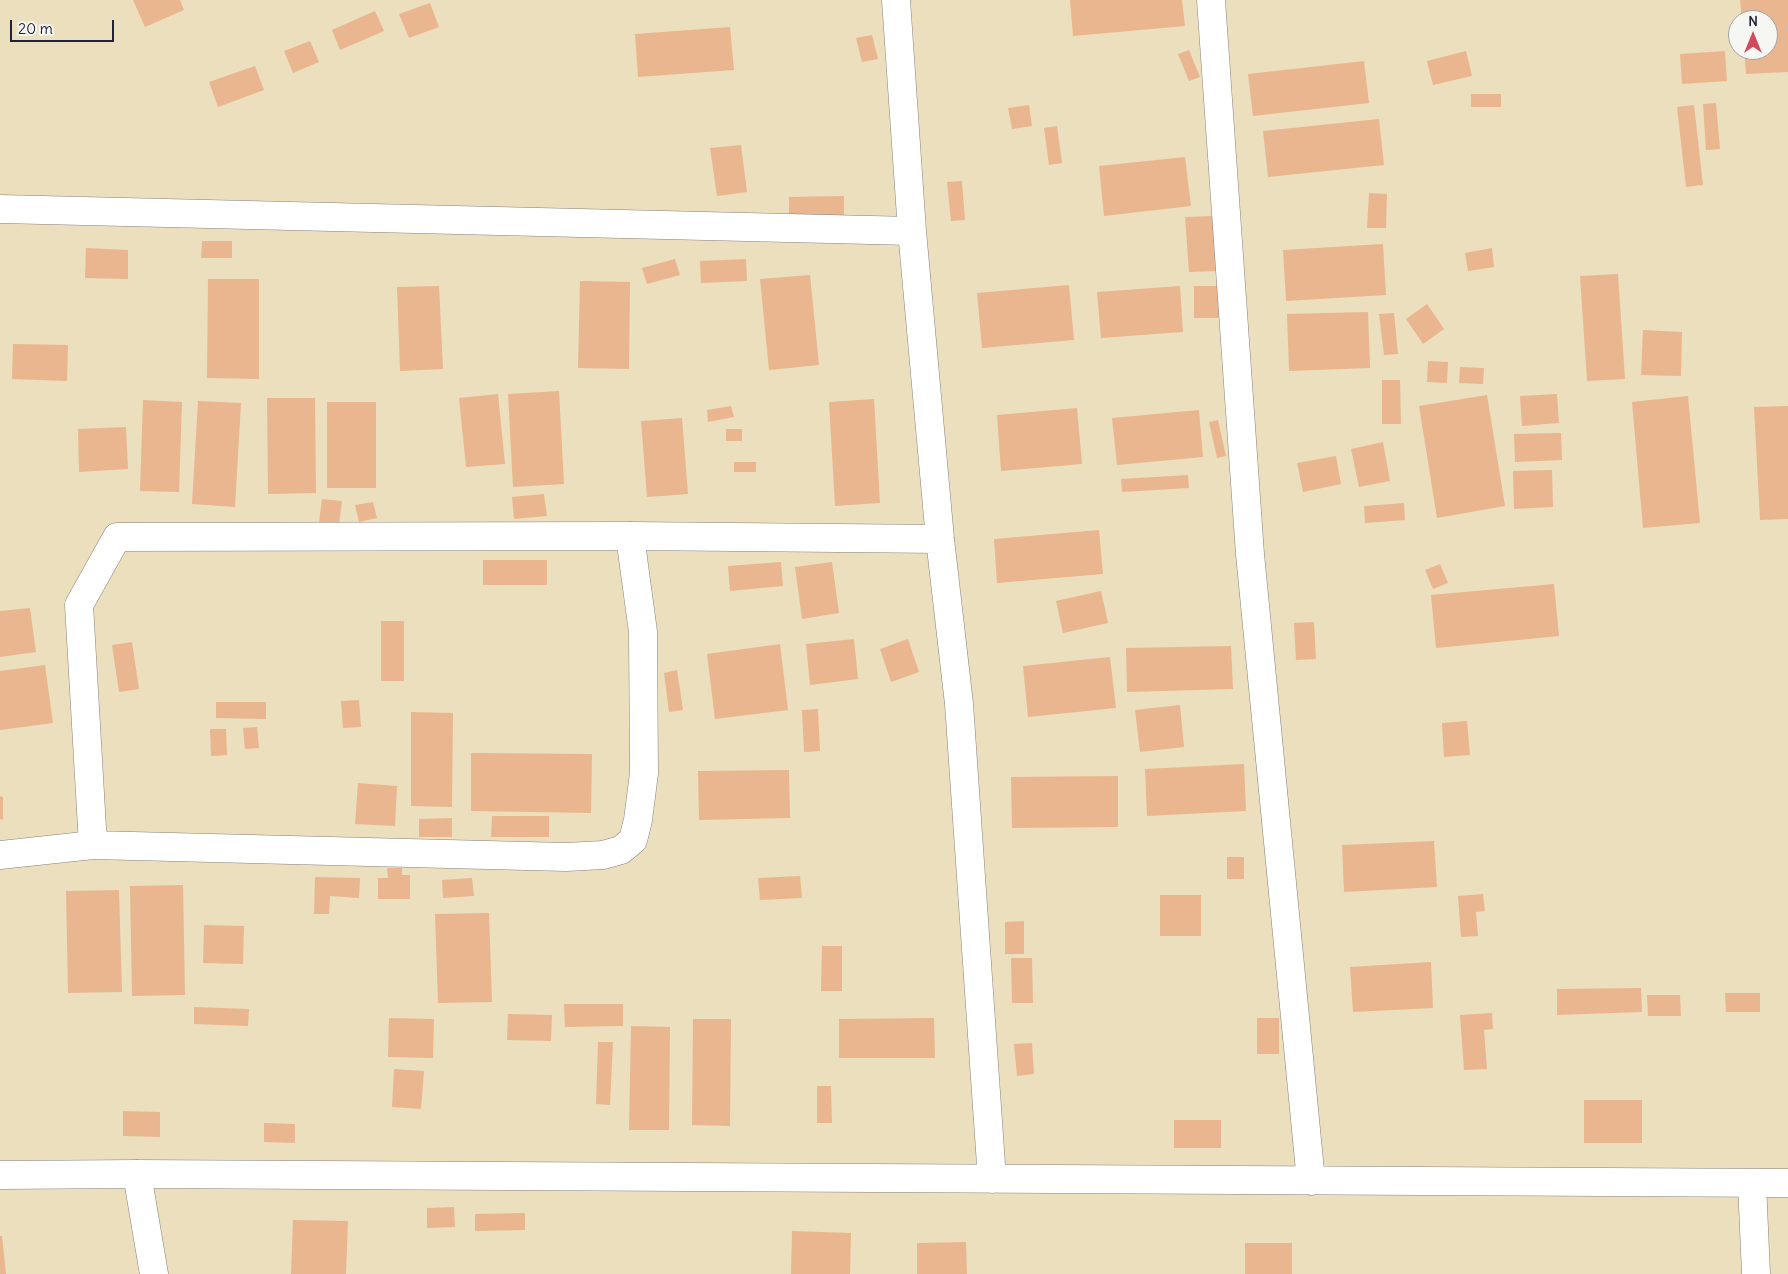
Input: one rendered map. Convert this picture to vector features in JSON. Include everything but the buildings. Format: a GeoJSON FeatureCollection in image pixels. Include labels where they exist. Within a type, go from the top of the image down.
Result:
{"type":"FeatureCollection","features":[{"type":"Feature","properties":{"kind":"street"},"geometry":{"type":"LineString","coordinates":[[896,0],[912,231],[940,539],[960,704],[992,1179]]}},
{"type":"Feature","properties":{"kind":"street"},"geometry":{"type":"LineString","coordinates":[[1211,0],[1250,554],[1311,1181]]}},
{"type":"Feature","properties":{"kind":"street"},"geometry":{"type":"LineString","coordinates":[[0,209],[912,231]]}},
{"type":"Feature","properties":{"kind":"street"},"geometry":{"type":"LineString","coordinates":[[93,845],[79,605],[117,536],[630,536],[940,539]]}},
{"type":"Feature","properties":{"kind":"street"},"geometry":{"type":"LineString","coordinates":[[0,855],[93,845],[566,857],[603,854],[621,850],[633,840],[638,820],[644,773],[643,632],[630,536]]}},
{"type":"Feature","properties":{"kind":"street"},"geometry":{"type":"LineString","coordinates":[[137,1174],[154,1274]]}},
{"type":"Feature","properties":{"kind":"street"},"geometry":{"type":"LineString","coordinates":[[0,1175],[137,1174],[1788,1183]]}},
{"type":"Feature","properties":{"kind":"street"},"geometry":{"type":"LineString","coordinates":[[1752,1183],[1756,1274]]}}]}
